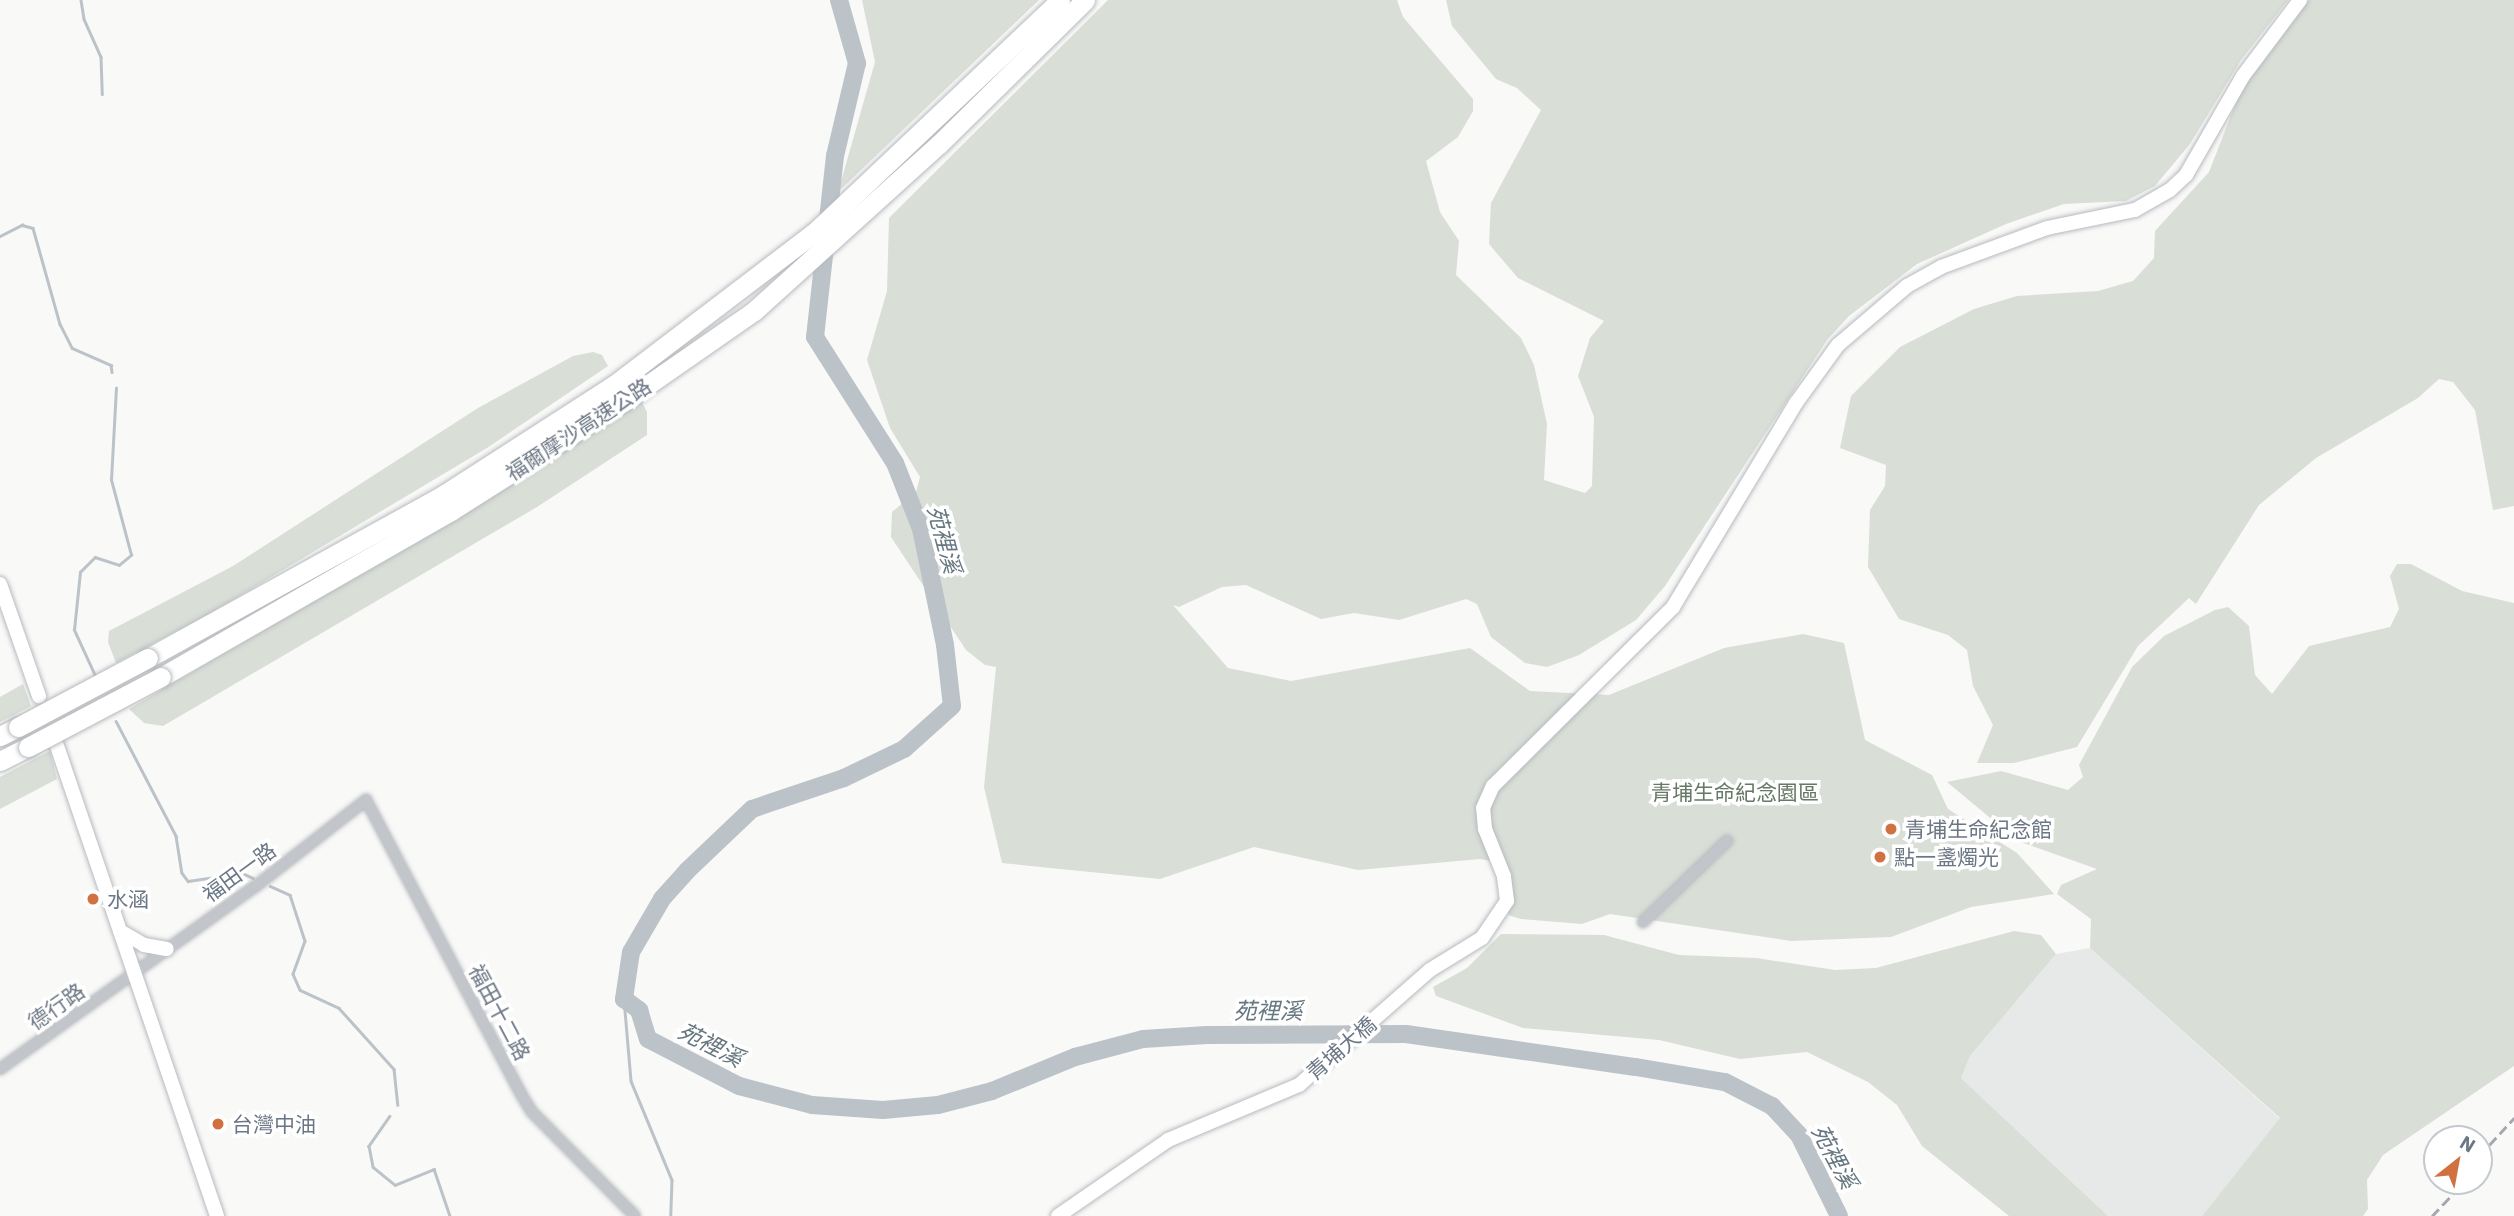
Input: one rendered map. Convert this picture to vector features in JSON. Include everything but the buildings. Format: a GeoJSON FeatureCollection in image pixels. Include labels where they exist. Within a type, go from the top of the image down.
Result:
{"type":"FeatureCollection","features":[{"type":"Feature","properties":{"kind":"highway","name":"福爾摩沙高速公路"},"geometry":{"type":"LineString","coordinates":[[932,137],[1060,0]]}},
{"type":"Feature","properties":{"kind":"highway","name":"福爾摩沙高速公路"},"geometry":{"type":"LineString","coordinates":[[0,761],[161,677],[451,511],[620,393],[932,137],[1085,0]]}},
{"type":"Feature","properties":{"kind":"highway","name":"福爾摩沙高速公路"},"geometry":{"type":"LineString","coordinates":[[0,736],[148,658],[443,495],[620,393]]}},
{"type":"Feature","properties":{"kind":"main road","name":"青埔大橋"},"geometry":{"type":"LineString","coordinates":[[1059,1216],[1168,1140],[1299,1085],[1430,970],[1482,938],[1507,901],[1507,890],[1485,829],[1483,808],[1493,786],[1673,607],[1796,403],[1838,345],[1907,286],[1941,267],[2047,228],[2134,210],[2170,190],[2186,175],[2242,76],[2300,0]]}},
{"type":"Feature","properties":{"kind":"main road"},"geometry":{"type":"LineString","coordinates":[[0,584],[39,696]]}},
{"type":"Feature","properties":{"kind":"main road"},"geometry":{"type":"LineString","coordinates":[[56,743],[217,1216]]}},
{"type":"Feature","properties":{"kind":"main road"},"geometry":{"type":"LineString","coordinates":[[120,930],[144,945],[167,949]]}},
{"type":"Feature","properties":{"kind":"street","name":"福田一路"},"geometry":{"type":"LineString","coordinates":[[134,974],[366,800]]}},
{"type":"Feature","properties":{"kind":"street","name":"福田十二路"},"geometry":{"type":"LineString","coordinates":[[366,800],[532,1112],[635,1216]]}},
{"type":"Feature","properties":{"kind":"street"},"geometry":{"type":"LineString","coordinates":[[1643,922],[1727,841]]}},
{"type":"Feature","properties":{"kind":"street","name":"德行路"},"geometry":{"type":"LineString","coordinates":[[0,1069],[134,974]]}},
{"type":"Feature","properties":{"kind":"shaded area"},"geometry":{"type":"Polygon","coordinates":[[[2090,948],[2280,1119],[2202,1216],[2108,1216],[1961,1078],[1970,1056],[2056,954],[2090,948]]]}},
{"type":"Feature","properties":{"kind":"green space"},"geometry":{"type":"Polygon","coordinates":[[[862,0],[1039,0],[838,192],[875,62],[862,0]]]}},
{"type":"Feature","properties":{"kind":"green space","name":"青埔生命紀念園區"},"geometry":{"type":"Polygon","coordinates":[[[1108,0],[1397,0],[1403,17],[1473,99],[1473,111],[1458,137],[1426,161],[1440,212],[1459,241],[1456,275],[1521,338],[1534,365],[1547,424],[1544,480],[1585,493],[1592,486],[1594,417],[1578,376],[1590,338],[1604,321],[1518,278],[1489,244],[1491,203],[1541,110],[1517,88],[1496,79],[1452,26],[1446,0],[2288,0],[2241,60],[2190,144],[2155,186],[2126,201],[2064,204],[2006,224],[1917,264],[1849,316],[1827,340],[1665,586],[1636,620],[1579,655],[1547,667],[1525,663],[1491,637],[1477,604],[1466,599],[1399,620],[1354,613],[1321,619],[1246,585],[1222,587],[1179,607],[1173,605],[1228,668],[1291,681],[1470,648],[1530,691],[1609,695],[1724,648],[1803,634],[1844,643],[1865,740],[1932,775],[1948,809],[2017,853],[2054,894],[1971,907],[1891,937],[1791,941],[1610,914],[1582,924],[1521,919],[1508,915],[1513,892],[1505,863],[1480,859],[1358,870],[1254,847],[1160,879],[1002,863],[984,787],[996,667],[985,665],[966,650],[891,537],[892,512],[916,492],[920,477],[890,428],[867,360],[887,291],[889,218],[1108,0]]]}},
{"type":"Feature","properties":{"kind":"green space"},"geometry":{"type":"Polygon","coordinates":[[[2309,0],[2514,0],[2514,506],[2493,510],[2475,410],[2453,382],[2439,379],[2418,398],[2316,458],[2259,505],[2196,604],[2189,598],[2138,646],[2077,747],[2014,763],[1977,763],[1993,725],[1973,686],[1967,650],[1948,635],[1899,619],[1868,567],[1870,510],[1885,486],[1886,465],[1840,448],[1851,396],[1900,347],[1974,309],[2017,296],[2098,291],[2133,281],[2154,258],[2155,231],[2209,172],[2244,82],[2309,0]]]}},
{"type":"Feature","properties":{"kind":"green space"},"geometry":{"type":"Polygon","coordinates":[[[593,352],[602,355],[608,366],[487,448],[209,614],[116,663],[108,642],[109,631],[233,566],[478,408],[573,356],[593,352]]]}},
{"type":"Feature","properties":{"kind":"green space"},"geometry":{"type":"Polygon","coordinates":[[[640,398],[647,412],[647,435],[537,507],[163,726],[144,723],[129,709],[451,521],[640,398]]]}},
{"type":"Feature","properties":{"kind":"green space"},"geometry":{"type":"Polygon","coordinates":[[[2397,564],[2411,564],[2462,591],[2514,603],[2514,1066],[2427,1125],[2423,1125],[2423,1128],[2383,1155],[2367,1180],[2368,1209],[2363,1216],[2202,1216],[2280,1118],[2090,948],[2091,919],[2057,894],[2061,885],[2097,869],[2018,841],[1947,782],[2001,771],[2068,790],[2083,777],[2079,765],[2132,667],[2164,636],[2215,610],[2228,607],[2249,626],[2255,675],[2272,694],[2309,646],[2390,627],[2399,609],[2390,576],[2397,564]]]}},
{"type":"Feature","properties":{"kind":"green space"},"geometry":{"type":"Polygon","coordinates":[[[23,684],[31,706],[0,722],[0,697],[23,684]]]}},
{"type":"Feature","properties":{"kind":"green space"},"geometry":{"type":"Polygon","coordinates":[[[50,751],[57,779],[0,809],[0,777],[50,751]]]}},
{"type":"Feature","properties":{"kind":"green space"},"geometry":{"type":"Polygon","coordinates":[[[2014,931],[2041,935],[2056,954],[1970,1056],[1961,1078],[2108,1216],[2009,1216],[1922,1146],[1897,1105],[1868,1082],[1807,1052],[1740,1059],[1659,1040],[1523,1028],[1436,996],[1433,987],[1467,968],[1501,934],[1604,935],[1679,955],[1756,958],[1835,970],[1876,968],[2014,931]]]}},
{"type":"Feature","properties":{"kind":"waterway"},"geometry":{"type":"LineString","coordinates":[[81,0],[84,19],[101,57],[102,94]]}},
{"type":"Feature","properties":{"kind":"waterway","name":"苑裡溪"},"geometry":{"type":"LineString","coordinates":[[839,0],[857,63],[835,156],[815,337],[895,463],[921,529],[945,645],[952,706],[904,749],[844,778],[752,809],[687,871],[662,899],[631,952],[624,999],[639,1010],[648,1039],[739,1086],[812,1105],[883,1110],[938,1105],[992,1091],[1075,1057],[1143,1039],[1207,1035],[1406,1034],[1636,1067],[1725,1082],[1772,1106],[1799,1135],[1839,1216]]}},
{"type":"Feature","properties":{"kind":"waterway"},"geometry":{"type":"LineString","coordinates":[[0,236],[22,225],[33,228],[60,324],[72,348],[111,365],[112,372]]}},
{"type":"Feature","properties":{"kind":"waterway"},"geometry":{"type":"LineString","coordinates":[[96,678],[74,630],[80,572],[95,557],[119,565],[131,555],[111,480],[116,388]]}},
{"type":"Feature","properties":{"kind":"waterway"},"geometry":{"type":"LineString","coordinates":[[116,721],[176,836],[182,873],[188,881],[242,873],[253,878]]}},
{"type":"Feature","properties":{"kind":"waterway"},"geometry":{"type":"LineString","coordinates":[[270,886],[290,895],[305,941],[293,974],[300,990],[339,1008],[394,1069],[398,1105]]}},
{"type":"Feature","properties":{"kind":"waterway"},"geometry":{"type":"LineString","coordinates":[[624,999],[631,1081],[672,1180],[671,1216]]}},
{"type":"Feature","properties":{"kind":"waterway"},"geometry":{"type":"LineString","coordinates":[[390,1116],[369,1146],[373,1167],[395,1185],[434,1169],[450,1216]]}},
{"type":"Feature","properties":{"kind":"railway"},"geometry":{"type":"LineString","coordinates":[[2493,1141],[2514,1118]]}},
{"type":"Feature","properties":{"kind":"railway"},"geometry":{"type":"LineString","coordinates":[[2432,1216],[2452,1195]]}},
{"type":"Feature","properties":{"kind":"place","name":"青埔生命紀念館"},"geometry":{"type":"Point","coordinates":[1891,829]}},
{"type":"Feature","properties":{"kind":"place","name":"點一盞燭光"},"geometry":{"type":"Point","coordinates":[1880,857]}},
{"type":"Feature","properties":{"kind":"place","name":"水涵"},"geometry":{"type":"Point","coordinates":[93,899]}},
{"type":"Feature","properties":{"kind":"place","name":"台灣中油"},"geometry":{"type":"Point","coordinates":[218,1124]}}]}
